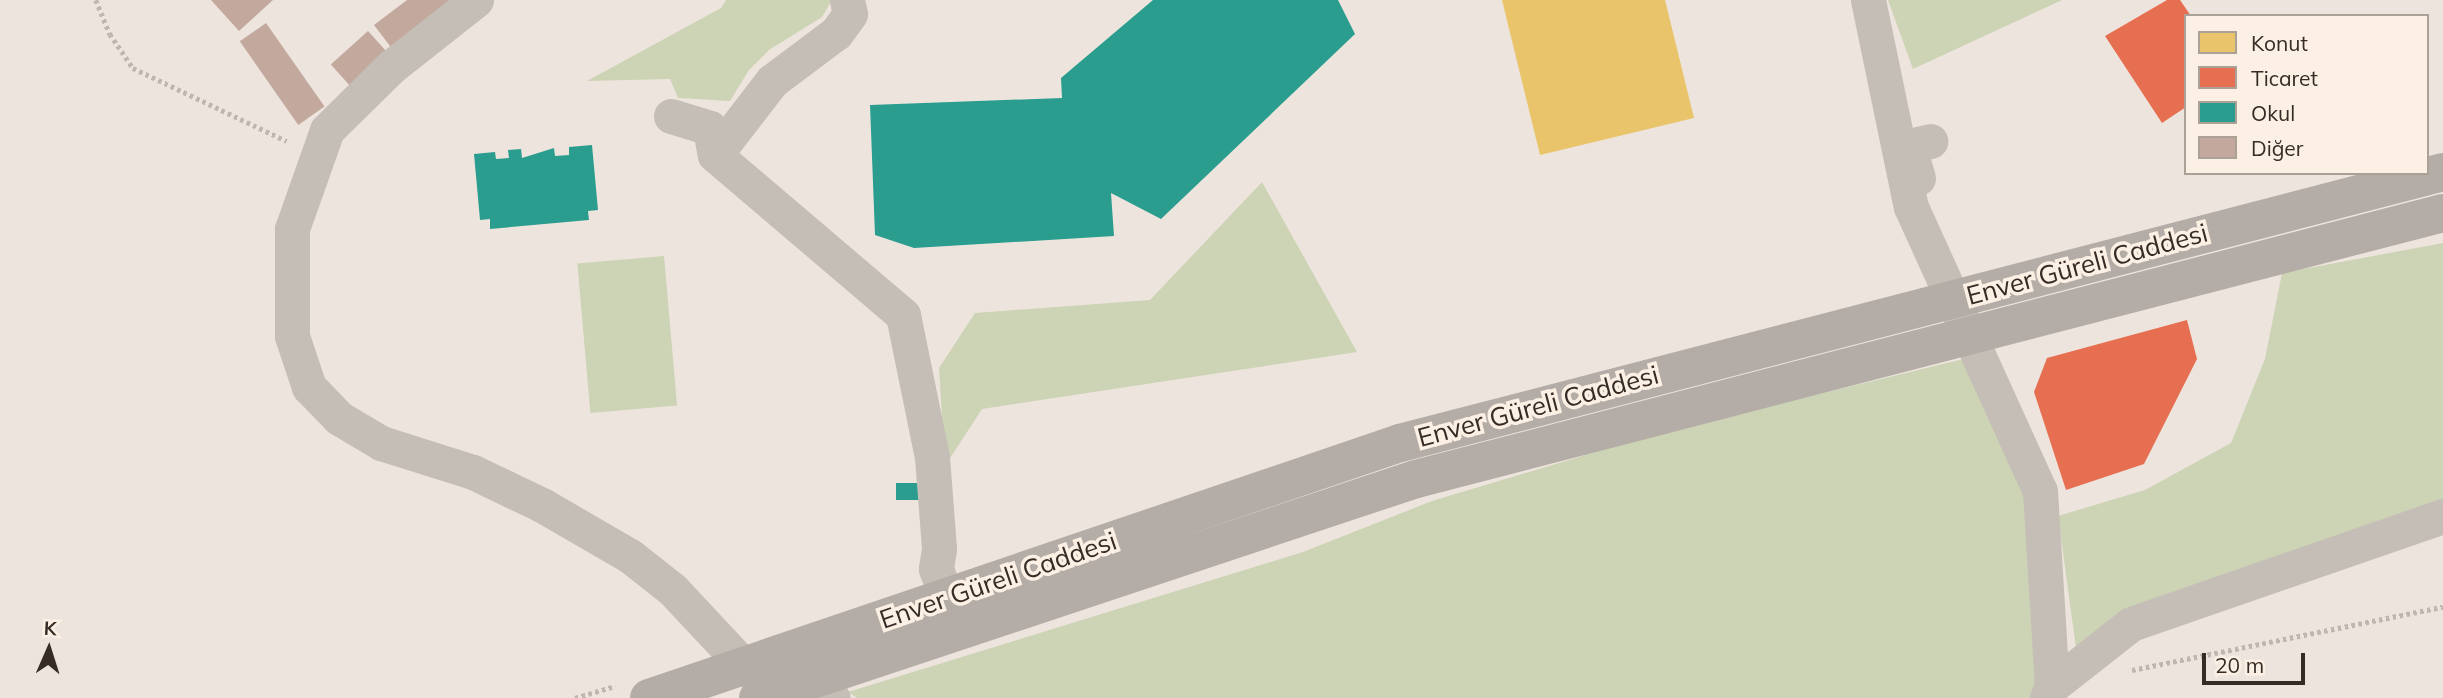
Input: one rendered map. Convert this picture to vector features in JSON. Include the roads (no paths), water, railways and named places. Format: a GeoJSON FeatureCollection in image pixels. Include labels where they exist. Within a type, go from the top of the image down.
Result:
{"type":"FeatureCollection","features":[{"type":"Feature","properties":{"kind":"main road","name":"Enver Güreli Caddesi"},"geometry":{"type":"LineString","coordinates":[[649,698],[760,686],[1400,443],[1948,284],[2443,172]]}},
{"type":"Feature","properties":{"kind":"main road","name":"Enver Güreli Caddesi"},"geometry":{"type":"LineString","coordinates":[[953,613],[1416,479],[2443,213]]}},
{"type":"Feature","properties":{"kind":"street"},"geometry":{"type":"LineString","coordinates":[[476,0],[392,66],[327,130],[316,155],[292,229],[292,336],[309,387],[339,418],[381,443],[473,472],[542,505],[629,556],[673,590],[760,686],[833,698]]}},
{"type":"Feature","properties":{"kind":"street"},"geometry":{"type":"LineString","coordinates":[[715,155],[772,80],[836,33],[849,14],[847,0]]}},
{"type":"Feature","properties":{"kind":"street"},"geometry":{"type":"LineString","coordinates":[[1868,0],[1911,206],[1948,284]]}},
{"type":"Feature","properties":{"kind":"street"},"geometry":{"type":"LineString","coordinates":[[671,116],[710,128],[715,155],[903,315],[932,457],[939,549],[936,569],[953,613]]}},
{"type":"Feature","properties":{"kind":"street"},"geometry":{"type":"LineString","coordinates":[[1930,141],[1909,146],[1948,284],[1966,335],[2040,491],[2050,692]]}},
{"type":"Feature","properties":{"kind":"street"},"geometry":{"type":"LineString","coordinates":[[2050,692],[2131,624],[2443,516]]}}]}
